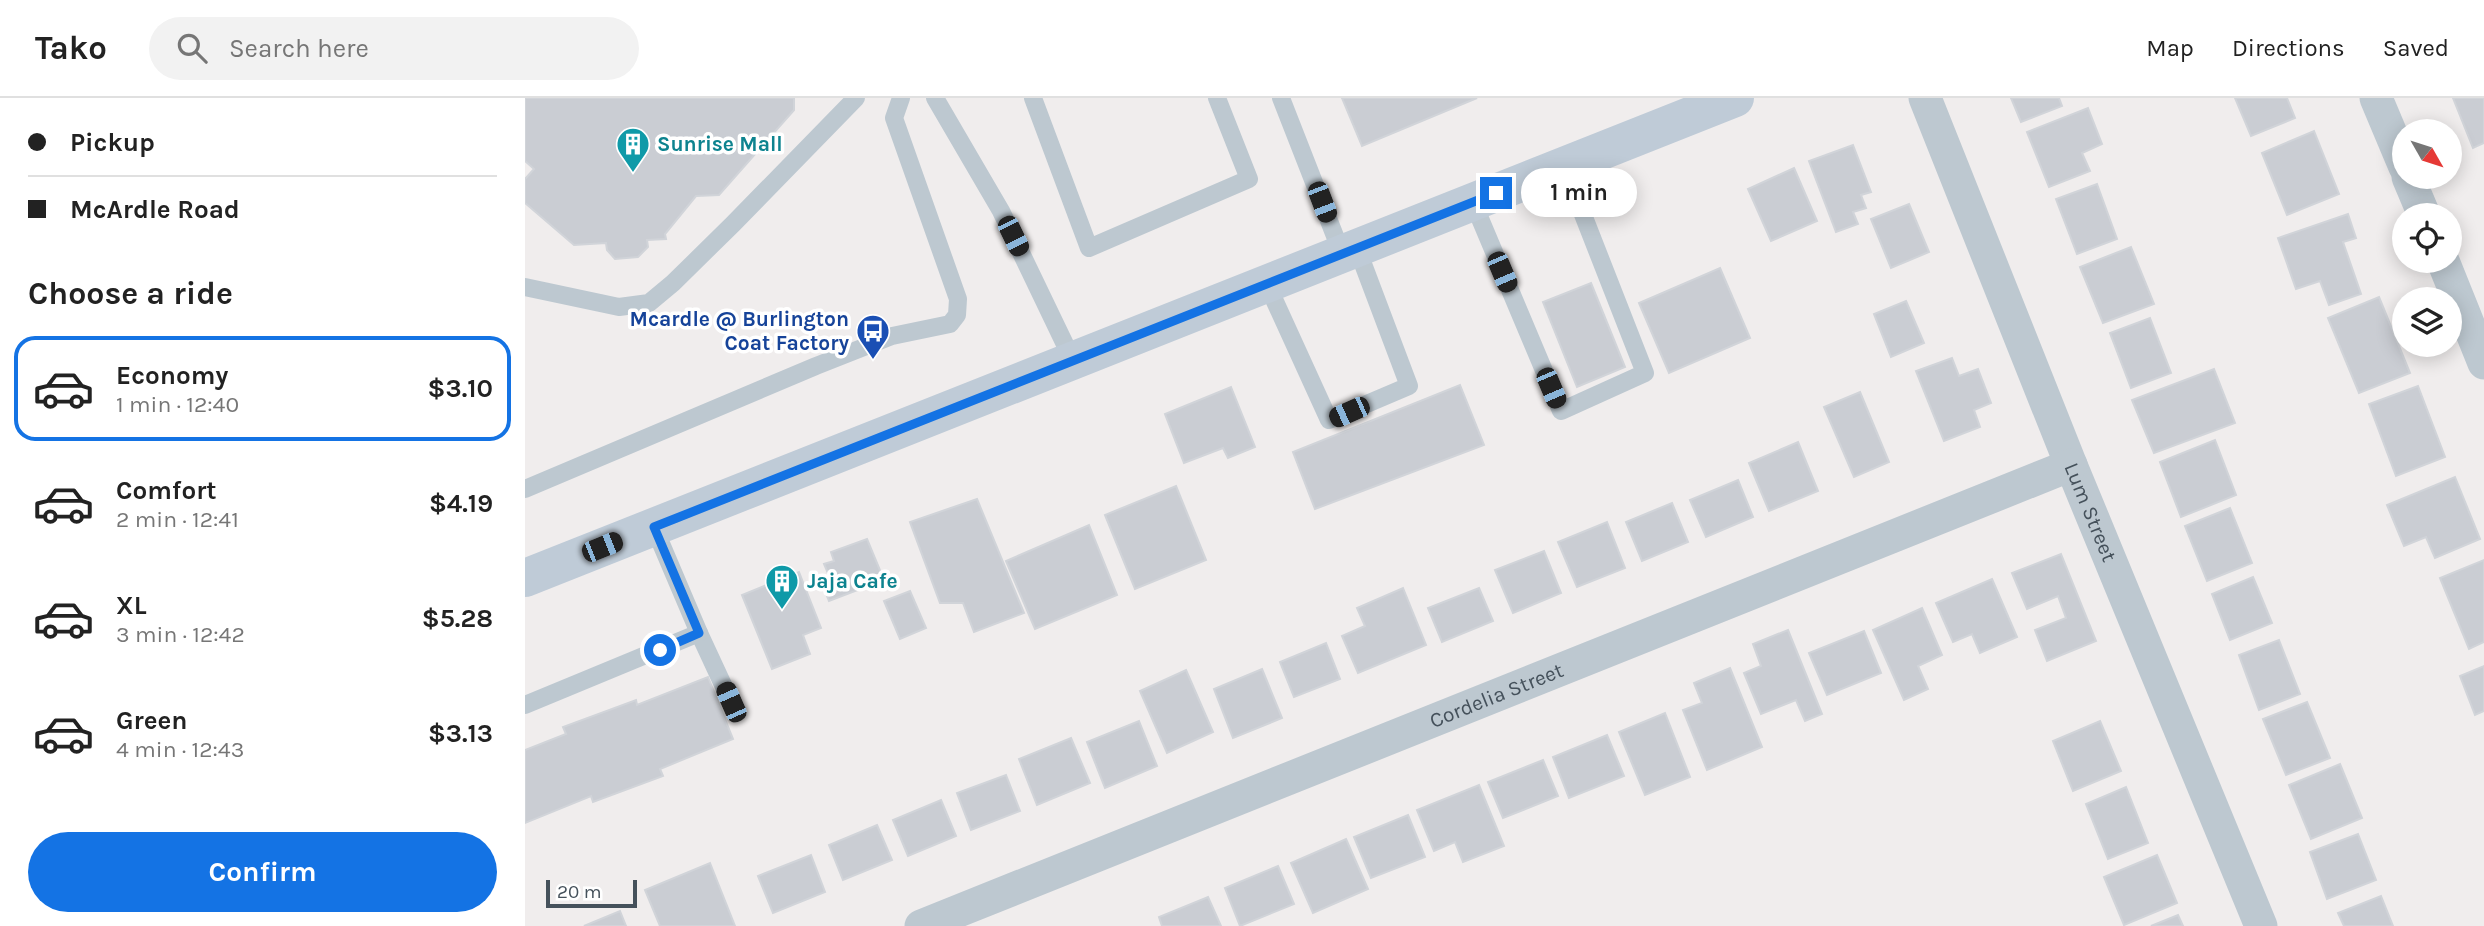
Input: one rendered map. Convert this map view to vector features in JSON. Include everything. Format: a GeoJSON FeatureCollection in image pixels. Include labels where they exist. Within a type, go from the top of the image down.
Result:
{"type":"FeatureCollection","features":[{"type":"Feature","properties":{"kind":"main road"},"geometry":{"type":"LineString","coordinates":[[525,578],[1565,166],[1716,102]]}},
{"type":"Feature","properties":{"kind":"street","name":"Lum Street"},"geometry":{"type":"LineString","coordinates":[[1925,98],[2071,465],[2261,926]]}},
{"type":"Feature","properties":{"kind":"street"},"geometry":{"type":"LineString","coordinates":[[2376,98],[2392,136]]}},
{"type":"Feature","properties":{"kind":"street"},"geometry":{"type":"LineString","coordinates":[[2448,273],[2484,363]]}},
{"type":"Feature","properties":{"kind":"street","name":"Cordelia Street"},"geometry":{"type":"LineString","coordinates":[[921,926],[2071,465]]}},
{"type":"Feature","properties":{"kind":"lane"},"geometry":{"type":"LineString","coordinates":[[525,287],[619,307],[649,303],[724,234],[856,98]]}},
{"type":"Feature","properties":{"kind":"lane"},"geometry":{"type":"LineString","coordinates":[[525,489],[815,366],[893,336],[950,324],[957,315],[958,299],[894,118],[901,98]]}},
{"type":"Feature","properties":{"kind":"lane"},"geometry":{"type":"LineString","coordinates":[[935,98],[1001,211],[1073,361]]}},
{"type":"Feature","properties":{"kind":"lane"},"geometry":{"type":"LineString","coordinates":[[1033,98],[1089,248],[1249,179],[1217,98]]}},
{"type":"Feature","properties":{"kind":"lane"},"geometry":{"type":"LineString","coordinates":[[1267,284],[1329,421],[1409,386],[1281,98]]}},
{"type":"Feature","properties":{"kind":"lane"},"geometry":{"type":"LineString","coordinates":[[1473,202],[1561,411],[1645,373],[1565,166]]}},
{"type":"Feature","properties":{"kind":"lane"},"geometry":{"type":"LineString","coordinates":[[654,527],[731,702]]}},
{"type":"Feature","properties":{"kind":"lane"},"geometry":{"type":"LineString","coordinates":[[525,705],[699,633]]}},
{"type":"Feature","properties":{"kind":"building","name":"Sunrise Mall"},"geometry":{"type":"Polygon","coordinates":[[[525,98],[794,98],[794,110],[719,195],[696,196],[665,234],[666,239],[647,240],[648,247],[638,257],[615,259],[607,250],[606,243],[574,245],[525,203],[525,179],[534,169],[525,161],[525,98]]]}},
{"type":"Feature","properties":{"kind":"building"},"geometry":{"type":"Polygon","coordinates":[[[1342,98],[1477,98],[1362,146],[1342,98]]]}},
{"type":"Feature","properties":{"kind":"building"},"geometry":{"type":"Polygon","coordinates":[[[2011,98],[2059,98],[2062,106],[2021,122],[2011,98]]]}},
{"type":"Feature","properties":{"kind":"building"},"geometry":{"type":"Polygon","coordinates":[[[2235,98],[2287,98],[2295,118],[2251,136],[2235,98]]]}},
{"type":"Feature","properties":{"kind":"building"},"geometry":{"type":"Polygon","coordinates":[[[2453,98],[2484,98],[2484,143],[2473,148],[2453,98]]]}},
{"type":"Feature","properties":{"kind":"building"},"geometry":{"type":"Polygon","coordinates":[[[2088,108],[2102,144],[2082,153],[2090,171],[2049,187],[2027,132],[2088,108]]]}},
{"type":"Feature","properties":{"kind":"building"},"geometry":{"type":"Polygon","coordinates":[[[2314,131],[2339,194],[2287,215],[2262,153],[2314,131]]]}},
{"type":"Feature","properties":{"kind":"building"},"geometry":{"type":"Polygon","coordinates":[[[1853,145],[1871,192],[1861,195],[1866,208],[1853,212],[1858,224],[1836,232],[1809,161],[1853,145]]]}},
{"type":"Feature","properties":{"kind":"building"},"geometry":{"type":"Polygon","coordinates":[[[1794,168],[1817,221],[1771,241],[1748,189],[1794,168]]]}},
{"type":"Feature","properties":{"kind":"building"},"geometry":{"type":"Polygon","coordinates":[[[2097,184],[2117,239],[2077,254],[2056,199],[2097,184]]]}},
{"type":"Feature","properties":{"kind":"building"},"geometry":{"type":"Polygon","coordinates":[[[1909,204],[1929,252],[1891,268],[1871,219],[1909,204]]]}},
{"type":"Feature","properties":{"kind":"building"},"geometry":{"type":"Polygon","coordinates":[[[2348,214],[2356,238],[2343,242],[2361,294],[2329,305],[2320,281],[2296,289],[2278,238],[2348,214]]]}},
{"type":"Feature","properties":{"kind":"building"},"geometry":{"type":"Polygon","coordinates":[[[2131,247],[2154,304],[2103,323],[2080,267],[2131,247]]]}},
{"type":"Feature","properties":{"kind":"building"},"geometry":{"type":"Polygon","coordinates":[[[1720,268],[1750,338],[1669,373],[1639,303],[1720,268]]]}},
{"type":"Feature","properties":{"kind":"building"},"geometry":{"type":"Polygon","coordinates":[[[1591,283],[1625,367],[1577,387],[1543,302],[1591,283]]]}},
{"type":"Feature","properties":{"kind":"building"},"geometry":{"type":"Polygon","coordinates":[[[2379,297],[2392,329],[2392,357],[2403,357],[2410,373],[2359,393],[2328,318],[2379,297]]]}},
{"type":"Feature","properties":{"kind":"building"},"geometry":{"type":"Polygon","coordinates":[[[1906,301],[1924,343],[1891,357],[1874,314],[1906,301]]]}},
{"type":"Feature","properties":{"kind":"building"},"geometry":{"type":"Polygon","coordinates":[[[2150,318],[2171,373],[2131,388],[2110,333],[2150,318]]]}},
{"type":"Feature","properties":{"kind":"building"},"geometry":{"type":"Polygon","coordinates":[[[1952,358],[1959,376],[1978,369],[1991,403],[1974,410],[1980,427],[1944,441],[1916,371],[1952,358]]]}},
{"type":"Feature","properties":{"kind":"building"},"geometry":{"type":"Polygon","coordinates":[[[2214,369],[2235,423],[2154,453],[2132,400],[2214,369]]]}},
{"type":"Feature","properties":{"kind":"building"},"geometry":{"type":"Polygon","coordinates":[[[1460,385],[1484,445],[1315,509],[1293,452],[1460,385]]]}},
{"type":"Feature","properties":{"kind":"building"},"geometry":{"type":"Polygon","coordinates":[[[2418,386],[2445,457],[2396,476],[2369,404],[2418,386]]]}},
{"type":"Feature","properties":{"kind":"building"},"geometry":{"type":"Polygon","coordinates":[[[1231,387],[1255,447],[1228,458],[1223,448],[1184,463],[1165,414],[1231,387]]]}},
{"type":"Feature","properties":{"kind":"building"},"geometry":{"type":"Polygon","coordinates":[[[1860,392],[1889,462],[1854,477],[1824,407],[1860,392]]]}},
{"type":"Feature","properties":{"kind":"building"},"geometry":{"type":"Polygon","coordinates":[[[2215,440],[2236,495],[2181,517],[2160,462],[2215,440]]]}},
{"type":"Feature","properties":{"kind":"building"},"geometry":{"type":"Polygon","coordinates":[[[1798,442],[1818,491],[1769,511],[1749,463],[1798,442]]]}},
{"type":"Feature","properties":{"kind":"building"},"geometry":{"type":"Polygon","coordinates":[[[2455,477],[2480,539],[2435,558],[2426,537],[2404,546],[2387,505],[2455,477]]]}},
{"type":"Feature","properties":{"kind":"building"},"geometry":{"type":"Polygon","coordinates":[[[1738,480],[1753,517],[1706,537],[1690,500],[1738,480]]]}},
{"type":"Feature","properties":{"kind":"building"},"geometry":{"type":"Polygon","coordinates":[[[1176,486],[1206,560],[1135,589],[1105,515],[1176,486]]]}},
{"type":"Feature","properties":{"kind":"building"},"geometry":{"type":"Polygon","coordinates":[[[977,499],[1024,613],[974,632],[963,603],[940,603],[910,522],[977,499]]]}},
{"type":"Feature","properties":{"kind":"building"},"geometry":{"type":"Polygon","coordinates":[[[1672,503],[1688,542],[1642,561],[1626,522],[1672,503]]]}},
{"type":"Feature","properties":{"kind":"building"},"geometry":{"type":"Polygon","coordinates":[[[2230,508],[2252,563],[2207,581],[2185,526],[2230,508]]]}},
{"type":"Feature","properties":{"kind":"building"},"geometry":{"type":"Polygon","coordinates":[[[1607,522],[1625,568],[1577,587],[1558,542],[1607,522]]]}},
{"type":"Feature","properties":{"kind":"building"},"geometry":{"type":"Polygon","coordinates":[[[1089,525],[1117,595],[1035,629],[1006,561],[1089,525]]]}},
{"type":"Feature","properties":{"kind":"building"},"geometry":{"type":"Polygon","coordinates":[[[867,539],[884,580],[829,601],[821,581],[830,578],[824,564],[834,561],[831,552],[867,539]]]}},
{"type":"Feature","properties":{"kind":"building"},"geometry":{"type":"Polygon","coordinates":[[[1544,551],[1561,593],[1513,613],[1495,570],[1544,551]]]}},
{"type":"Feature","properties":{"kind":"building"},"geometry":{"type":"Polygon","coordinates":[[[2061,554],[2096,641],[2047,661],[2035,630],[2066,618],[2058,596],[2027,609],[2012,573],[2061,554]]]}},
{"type":"Feature","properties":{"kind":"building"},"geometry":{"type":"Polygon","coordinates":[[[2484,560],[2484,642],[2469,649],[2440,578],[2484,560]]]}},
{"type":"Feature","properties":{"kind":"building","name":"Jaja Cafe"},"geometry":{"type":"Polygon","coordinates":[[[799,572],[821,628],[803,635],[810,654],[772,669],[742,595],[799,572]]]}},
{"type":"Feature","properties":{"kind":"building"},"geometry":{"type":"Polygon","coordinates":[[[2253,577],[2272,623],[2230,640],[2212,594],[2253,577]]]}},
{"type":"Feature","properties":{"kind":"building"},"geometry":{"type":"Polygon","coordinates":[[[1992,579],[2017,637],[1980,653],[1972,634],[1953,642],[1936,603],[1992,579]]]}},
{"type":"Feature","properties":{"kind":"building"},"geometry":{"type":"Polygon","coordinates":[[[1403,588],[1426,645],[1358,673],[1342,636],[1365,626],[1357,608],[1403,588]]]}},
{"type":"Feature","properties":{"kind":"building"},"geometry":{"type":"Polygon","coordinates":[[[1479,588],[1493,621],[1442,642],[1428,608],[1479,588]]]}},
{"type":"Feature","properties":{"kind":"building"},"geometry":{"type":"Polygon","coordinates":[[[910,591],[926,628],[900,639],[884,601],[910,591]]]}},
{"type":"Feature","properties":{"kind":"building"},"geometry":{"type":"Polygon","coordinates":[[[1922,608],[1942,655],[1918,666],[1928,689],[1904,700],[1873,630],[1922,608]]]}},
{"type":"Feature","properties":{"kind":"building"},"geometry":{"type":"Polygon","coordinates":[[[1788,630],[1822,714],[1805,721],[1796,700],[1761,714],[1744,673],[1761,666],[1753,644],[1788,630]]]}},
{"type":"Feature","properties":{"kind":"building"},"geometry":{"type":"Polygon","coordinates":[[[1864,631],[1881,673],[1827,695],[1809,653],[1864,631]]]}},
{"type":"Feature","properties":{"kind":"building"},"geometry":{"type":"Polygon","coordinates":[[[2279,640],[2300,694],[2259,710],[2239,655],[2279,640]]]}},
{"type":"Feature","properties":{"kind":"building"},"geometry":{"type":"Polygon","coordinates":[[[1326,643],[1340,679],[1294,697],[1280,662],[1326,643]]]}},
{"type":"Feature","properties":{"kind":"building"},"geometry":{"type":"Polygon","coordinates":[[[2484,666],[2484,711],[2475,715],[2460,676],[2484,666]]]}},
{"type":"Feature","properties":{"kind":"building"},"geometry":{"type":"Polygon","coordinates":[[[1730,668],[1762,747],[1707,770],[1683,710],[1702,703],[1694,683],[1730,668]]]}},
{"type":"Feature","properties":{"kind":"building"},"geometry":{"type":"Polygon","coordinates":[[[1262,669],[1282,718],[1233,738],[1214,689],[1262,669]]]}},
{"type":"Feature","properties":{"kind":"building"},"geometry":{"type":"Polygon","coordinates":[[[1186,670],[1213,732],[1167,753],[1140,691],[1186,670]]]}},
{"type":"Feature","properties":{"kind":"building"},"geometry":{"type":"Polygon","coordinates":[[[708,677],[733,739],[660,769],[663,776],[593,802],[591,796],[525,823],[525,750],[566,734],[563,727],[636,700],[637,705],[708,677]]]}},
{"type":"Feature","properties":{"kind":"building"},"geometry":{"type":"Polygon","coordinates":[[[2307,702],[2330,758],[2286,775],[2263,719],[2307,702]]]}},
{"type":"Feature","properties":{"kind":"building"},"geometry":{"type":"Polygon","coordinates":[[[1665,713],[1690,777],[1645,795],[1619,732],[1665,713]]]}},
{"type":"Feature","properties":{"kind":"building"},"geometry":{"type":"Polygon","coordinates":[[[1139,721],[1157,766],[1105,788],[1087,742],[1139,721]]]}},
{"type":"Feature","properties":{"kind":"building"},"geometry":{"type":"Polygon","coordinates":[[[2100,721],[2121,771],[2073,791],[2053,741],[2100,721]]]}},
{"type":"Feature","properties":{"kind":"building"},"geometry":{"type":"Polygon","coordinates":[[[1607,735],[1624,776],[1569,798],[1553,757],[1607,735]]]}},
{"type":"Feature","properties":{"kind":"building"},"geometry":{"type":"Polygon","coordinates":[[[1071,738],[1090,783],[1037,805],[1019,759],[1071,738]]]}},
{"type":"Feature","properties":{"kind":"building"},"geometry":{"type":"Polygon","coordinates":[[[1543,760],[1558,796],[1503,818],[1488,782],[1543,760]]]}},
{"type":"Feature","properties":{"kind":"building"},"geometry":{"type":"Polygon","coordinates":[[[2340,764],[2362,818],[2311,839],[2289,785],[2340,764]]]}},
{"type":"Feature","properties":{"kind":"building"},"geometry":{"type":"Polygon","coordinates":[[[1006,775],[1020,811],[971,830],[957,793],[1006,775]]]}},
{"type":"Feature","properties":{"kind":"building"},"geometry":{"type":"Polygon","coordinates":[[[1479,785],[1504,846],[1463,862],[1455,842],[1434,851],[1417,810],[1479,785]]]}},
{"type":"Feature","properties":{"kind":"building"},"geometry":{"type":"Polygon","coordinates":[[[2126,787],[2148,843],[2108,859],[2086,804],[2126,787]]]}},
{"type":"Feature","properties":{"kind":"building"},"geometry":{"type":"Polygon","coordinates":[[[941,800],[956,836],[908,856],[893,820],[941,800]]]}},
{"type":"Feature","properties":{"kind":"building"},"geometry":{"type":"Polygon","coordinates":[[[1408,815],[1425,857],[1371,878],[1354,837],[1408,815]]]}},
{"type":"Feature","properties":{"kind":"building"},"geometry":{"type":"Polygon","coordinates":[[[877,825],[892,860],[843,880],[829,845],[877,825]]]}},
{"type":"Feature","properties":{"kind":"building"},"geometry":{"type":"Polygon","coordinates":[[[2358,834],[2376,880],[2327,899],[2310,852],[2358,834]]]}},
{"type":"Feature","properties":{"kind":"building"},"geometry":{"type":"Polygon","coordinates":[[[1346,839],[1368,889],[1313,913],[1291,863],[1346,839]]]}},
{"type":"Feature","properties":{"kind":"building"},"geometry":{"type":"Polygon","coordinates":[[[811,855],[825,892],[773,913],[758,876],[811,855]]]}},
{"type":"Feature","properties":{"kind":"building"},"geometry":{"type":"Polygon","coordinates":[[[2157,855],[2177,903],[2124,925],[2104,877],[2157,855]]]}},
{"type":"Feature","properties":{"kind":"building"},"geometry":{"type":"Polygon","coordinates":[[[710,863],[735,926],[660,926],[645,890],[710,863]]]}},
{"type":"Feature","properties":{"kind":"building"},"geometry":{"type":"Polygon","coordinates":[[[1278,866],[1294,904],[1240,926],[1225,888],[1278,866]]]}},
{"type":"Feature","properties":{"kind":"building"},"geometry":{"type":"Polygon","coordinates":[[[2381,896],[2393,926],[2344,926],[2338,913],[2381,896]]]}},
{"type":"Feature","properties":{"kind":"building"},"geometry":{"type":"Polygon","coordinates":[[[1208,897],[1221,926],[1162,926],[1159,917],[1208,897]]]}},
{"type":"Feature","properties":{"kind":"building"},"geometry":{"type":"Polygon","coordinates":[[[620,911],[626,926],[584,926],[620,911]]]}},
{"type":"Feature","properties":{"kind":"building"},"geometry":{"type":"Polygon","coordinates":[[[2178,915],[2183,926],[2151,926],[2178,915]]]}},
{"type":"Feature","properties":{"kind":"place","name":"Sunrise Mall"},"geometry":{"type":"Point","coordinates":[633,174]}},
{"type":"Feature","properties":{"kind":"place","name":"Mcardle @ Burlington Coat Factory"},"geometry":{"type":"Point","coordinates":[873,361]}},
{"type":"Feature","properties":{"kind":"place","name":"Jaja Cafe"},"geometry":{"type":"Point","coordinates":[782,611]}},
{"type":"Feature","properties":{"kind":"route"},"geometry":{"type":"LineString","coordinates":[[660,650],[699,633],[654,527],[1496,193]]}}]}
